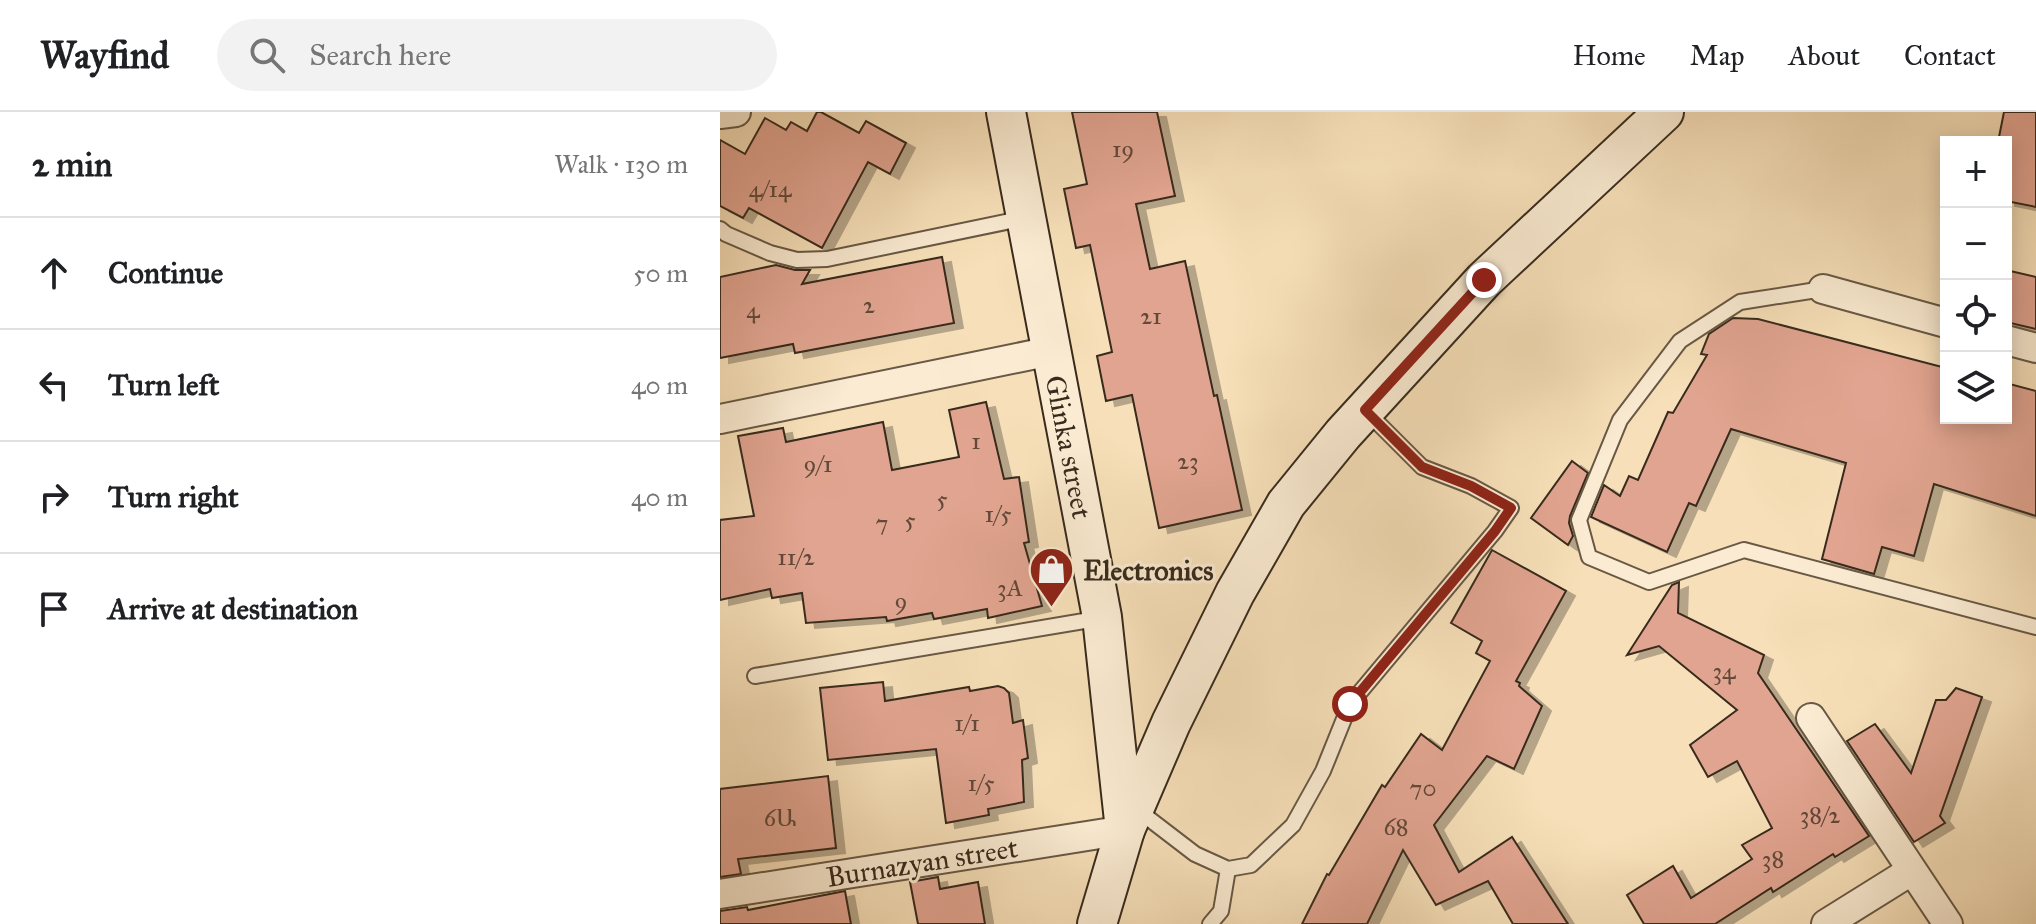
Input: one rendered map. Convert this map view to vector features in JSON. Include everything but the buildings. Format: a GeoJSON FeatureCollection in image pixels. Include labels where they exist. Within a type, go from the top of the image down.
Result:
{"type":"FeatureCollection","features":[{"type":"Feature","properties":{"kind":"main road","name":"Glinka street"},"geometry":{"type":"LineString","coordinates":[[1006,112],[1102,617],[1129,819],[1097,924]]}},
{"type":"Feature","properties":{"kind":"main road"},"geometry":{"type":"LineString","coordinates":[[1129,819],[1171,723],[1235,593],[1286,504],[1343,434],[1484,280],[1664,112]]}},
{"type":"Feature","properties":{"kind":"street"},"geometry":{"type":"LineString","coordinates":[[720,114],[736,112]]}},
{"type":"Feature","properties":{"kind":"street"},"geometry":{"type":"LineString","coordinates":[[1823,289],[1940,321]]}},
{"type":"Feature","properties":{"kind":"street"},"geometry":{"type":"LineString","coordinates":[[2012,342],[2036,348]]}},
{"type":"Feature","properties":{"kind":"street"},"geometry":{"type":"LineString","coordinates":[[720,419],[1051,351]]}},
{"type":"Feature","properties":{"kind":"street"},"geometry":{"type":"LineString","coordinates":[[1811,718],[1948,924]]}},
{"type":"Feature","properties":{"kind":"street","name":"Burnazyan street"},"geometry":{"type":"LineString","coordinates":[[720,894],[1129,819]]}},
{"type":"Feature","properties":{"kind":"street"},"geometry":{"type":"LineString","coordinates":[[1826,924],[1911,871]]}},
{"type":"Feature","properties":{"kind":"lane"},"geometry":{"type":"LineString","coordinates":[[720,229],[770,253],[797,260],[827,259],[1025,218]]}},
{"type":"Feature","properties":{"kind":"lane"},"geometry":{"type":"LineString","coordinates":[[1823,289],[1740,302],[1680,341],[1620,420],[1614,434],[1579,520],[1589,557],[1649,582],[1744,550],[2036,627]]}},
{"type":"Feature","properties":{"kind":"lane"},"geometry":{"type":"LineString","coordinates":[[1129,819],[1228,869],[1251,865],[1293,825],[1323,771],[1350,704],[1511,508],[1471,486],[1422,467],[1365,410]]}},
{"type":"Feature","properties":{"kind":"lane"},"geometry":{"type":"LineString","coordinates":[[755,676],[1102,617]]}},
{"type":"Feature","properties":{"kind":"lane"},"geometry":{"type":"LineString","coordinates":[[1210,924],[1221,911],[1228,869]]}},
{"type":"Feature","properties":{"kind":"place","name":"Electronics"},"geometry":{"type":"Point","coordinates":[1052,609]}},
{"type":"Feature","properties":{"kind":"route"},"geometry":{"type":"LineString","coordinates":[[1350,704],[1511,508],[1471,486],[1422,467],[1365,410],[1484,280]]}}]}
